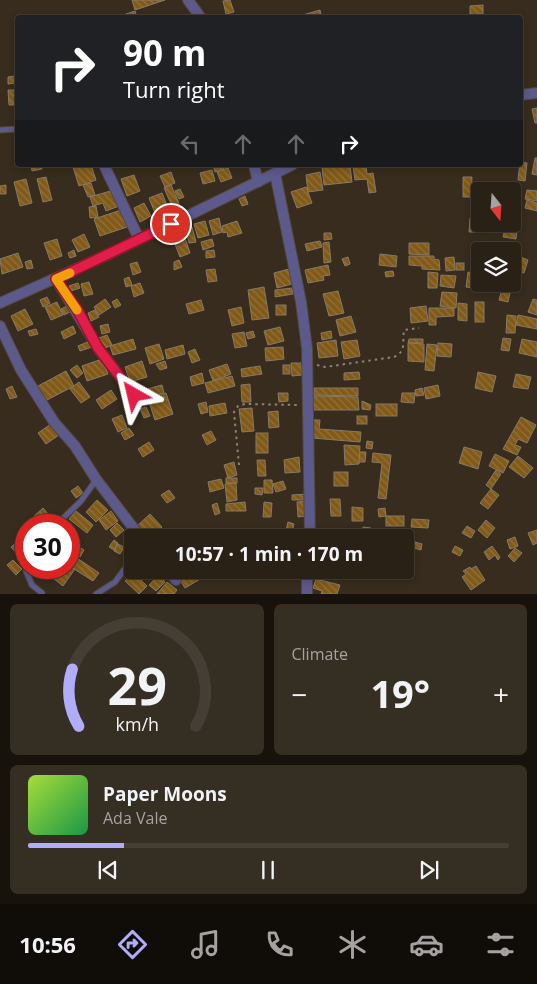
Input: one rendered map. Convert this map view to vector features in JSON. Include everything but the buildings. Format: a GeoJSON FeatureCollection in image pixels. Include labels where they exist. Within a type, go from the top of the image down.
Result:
{"type":"FeatureCollection","features":[{"type":"Feature","properties":{"kind":"street"},"geometry":{"type":"LineString","coordinates":[[188,0],[199,15]]}},
{"type":"Feature","properties":{"kind":"street"},"geometry":{"type":"LineString","coordinates":[[523,95],[537,93]]}},
{"type":"Feature","properties":{"kind":"street"},"geometry":{"type":"LineString","coordinates":[[105,167],[139,239]]}},
{"type":"Feature","properties":{"kind":"street"},"geometry":{"type":"LineString","coordinates":[[254,167],[258,182]]}},
{"type":"Feature","properties":{"kind":"street"},"geometry":{"type":"LineString","coordinates":[[0,303],[56,279],[288,167]]}},
{"type":"Feature","properties":{"kind":"street"},"geometry":{"type":"LineString","coordinates":[[275,173],[301,302],[309,405],[310,529]]}},
{"type":"Feature","properties":{"kind":"street"},"geometry":{"type":"LineString","coordinates":[[56,279],[77,309],[98,348],[134,395]]}},
{"type":"Feature","properties":{"kind":"street"},"geometry":{"type":"LineString","coordinates":[[0,326],[21,370],[54,422],[75,446],[96,479],[135,529]]}},
{"type":"Feature","properties":{"kind":"street"},"geometry":{"type":"LineString","coordinates":[[307,579],[307,594]]}},
{"type":"Feature","properties":{"kind":"lane"},"geometry":{"type":"LineString","coordinates":[[0,130],[15,130]]}},
{"type":"Feature","properties":{"kind":"lane"},"geometry":{"type":"LineString","coordinates":[[67,514],[81,501],[96,479]]}},
{"type":"Feature","properties":{"kind":"lane"},"geometry":{"type":"LineString","coordinates":[[96,594],[115,582],[124,570]]}},
{"type":"Feature","properties":{"kind":"lane"},"geometry":{"type":"LineString","coordinates":[[29,579],[32,585],[42,592]]}},
{"type":"Feature","properties":{"kind":"path"},"geometry":{"type":"LineString","coordinates":[[307,364],[325,366],[394,357],[400,354],[404,348],[404,330],[419,328]]}},
{"type":"Feature","properties":{"kind":"path"},"geometry":{"type":"LineString","coordinates":[[239,465],[234,418],[234,412],[238,406],[245,404],[309,405]]}},
{"type":"Feature","properties":{"kind":"slow traffic"},"geometry":{"type":"LineString","coordinates":[[70,273],[56,279],[77,310]]}},
{"type":"Feature","properties":{"kind":"route"},"geometry":{"type":"LineString","coordinates":[[134,395],[98,348],[77,309],[56,279],[171,224]]}}]}
